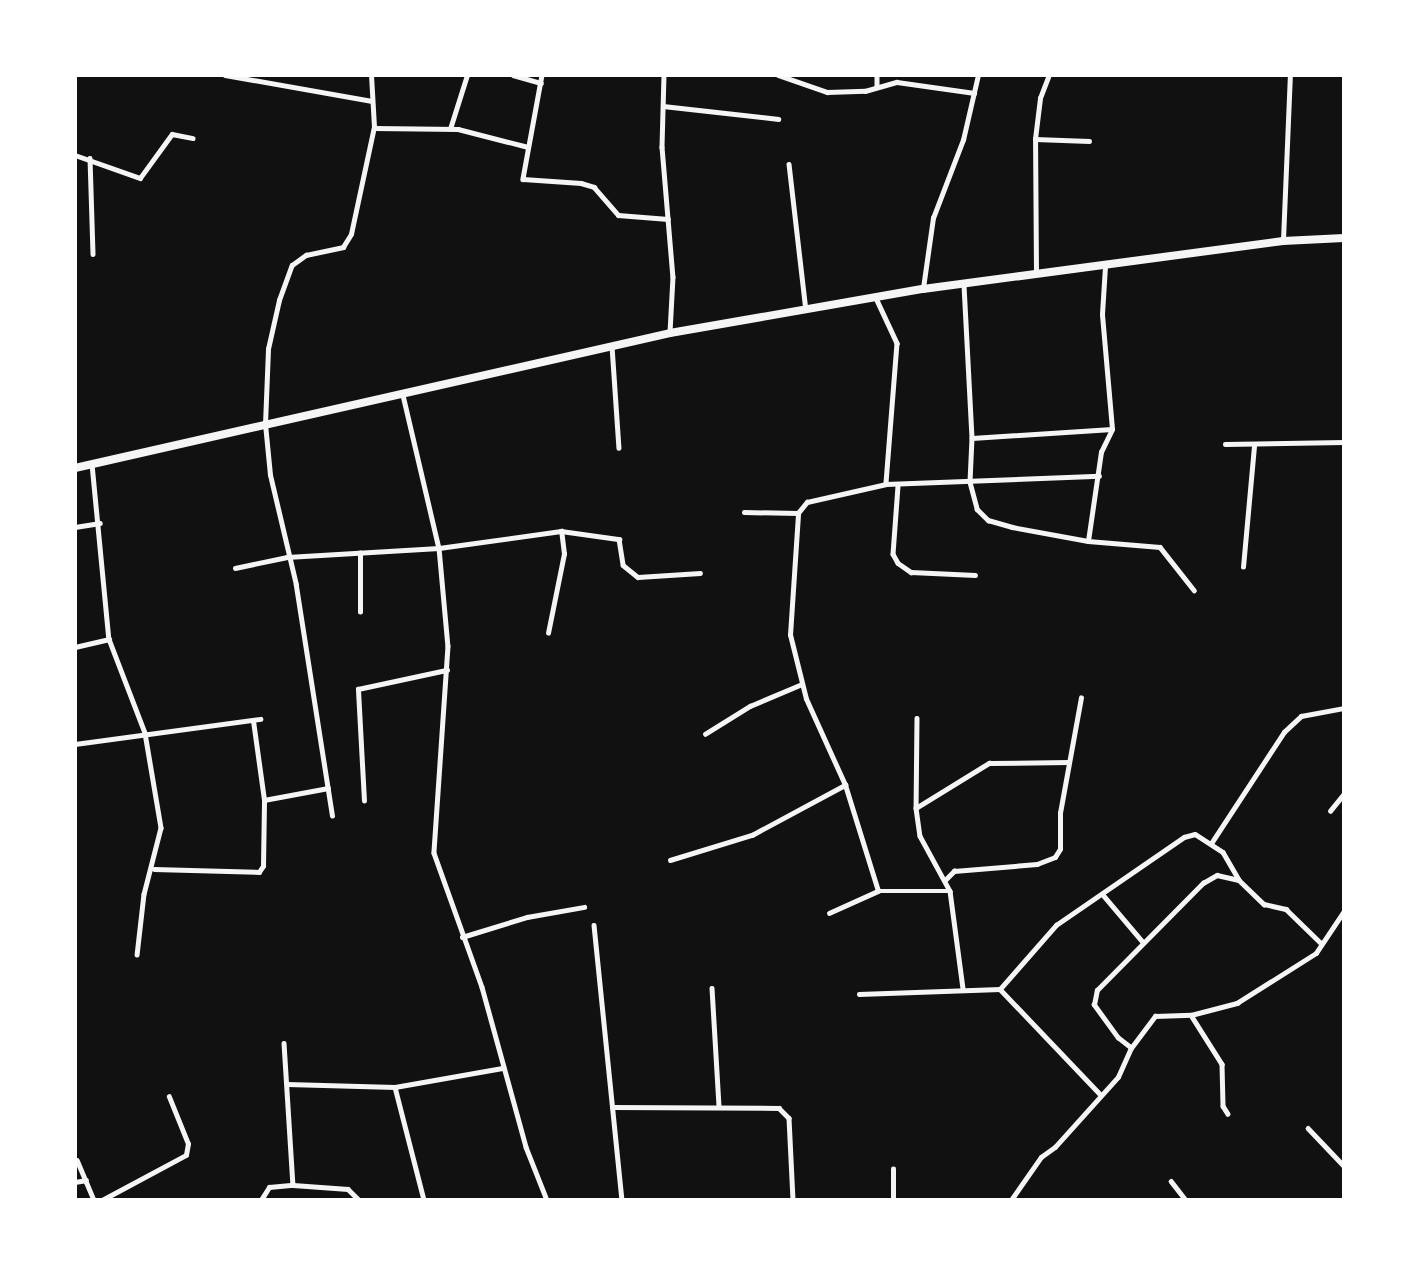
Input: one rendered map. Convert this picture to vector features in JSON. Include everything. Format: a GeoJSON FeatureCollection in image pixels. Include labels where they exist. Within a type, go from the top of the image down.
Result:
{"type":"FeatureCollection","features":[{"type":"Feature","properties":{"kind":"highway"},"geometry":{"type":"LineString","coordinates":[[75,468],[670,333],[923,289],[1283,241],[1344,238]]}},
{"type":"Feature","properties":{"kind":"street"},"geometry":{"type":"LineString","coordinates":[[225,75],[372,101]]}},
{"type":"Feature","properties":{"kind":"street"},"geometry":{"type":"LineString","coordinates":[[332,816],[307,646],[287,557],[265,425],[268,349],[279,300],[292,265],[306,254],[343,247],[351,234],[374,128],[371,75]]}},
{"type":"Feature","properties":{"kind":"street"},"geometry":{"type":"LineString","coordinates":[[450,129],[467,75]]}},
{"type":"Feature","properties":{"kind":"street"},"geometry":{"type":"LineString","coordinates":[[513,75],[541,83]]}},
{"type":"Feature","properties":{"kind":"street"},"geometry":{"type":"LineString","coordinates":[[542,75],[522,173],[529,182],[581,183],[594,187],[618,215],[668,219]]}},
{"type":"Feature","properties":{"kind":"street"},"geometry":{"type":"LineString","coordinates":[[664,75],[668,219],[673,277],[670,333]]}},
{"type":"Feature","properties":{"kind":"street"},"geometry":{"type":"LineString","coordinates":[[778,75],[827,92],[852,93],[903,82],[974,93]]}},
{"type":"Feature","properties":{"kind":"street"},"geometry":{"type":"LineString","coordinates":[[877,75],[877,86]]}},
{"type":"Feature","properties":{"kind":"street"},"geometry":{"type":"LineString","coordinates":[[923,289],[933,218],[940,191],[955,166],[978,75]]}},
{"type":"Feature","properties":{"kind":"street"},"geometry":{"type":"LineString","coordinates":[[1036,275],[1039,240],[1033,178],[1035,139],[1040,97],[1049,75]]}},
{"type":"Feature","properties":{"kind":"street"},"geometry":{"type":"LineString","coordinates":[[1283,241],[1290,75]]}},
{"type":"Feature","properties":{"kind":"street"},"geometry":{"type":"LineString","coordinates":[[663,106],[778,119]]}},
{"type":"Feature","properties":{"kind":"street"},"geometry":{"type":"LineString","coordinates":[[374,128],[450,129],[528,146]]}},
{"type":"Feature","properties":{"kind":"street"},"geometry":{"type":"LineString","coordinates":[[75,155],[90,158],[140,178],[172,134],[193,138]]}},
{"type":"Feature","properties":{"kind":"street"},"geometry":{"type":"LineString","coordinates":[[1035,139],[1089,141]]}},
{"type":"Feature","properties":{"kind":"street"},"geometry":{"type":"LineString","coordinates":[[90,158],[93,254]]}},
{"type":"Feature","properties":{"kind":"street"},"geometry":{"type":"LineString","coordinates":[[789,164],[806,310]]}},
{"type":"Feature","properties":{"kind":"street"},"geometry":{"type":"LineString","coordinates":[[1088,541],[1101,452],[1112,429],[1102,314],[1105,265]]}},
{"type":"Feature","properties":{"kind":"street"},"geometry":{"type":"LineString","coordinates":[[964,285],[972,438],[970,482],[977,509],[988,520],[1088,541],[1160,547],[1194,590]]}},
{"type":"Feature","properties":{"kind":"street"},"geometry":{"type":"LineString","coordinates":[[876,298],[897,343],[886,484]]}},
{"type":"Feature","properties":{"kind":"street"},"geometry":{"type":"LineString","coordinates":[[612,346],[619,448]]}},
{"type":"Feature","properties":{"kind":"street"},"geometry":{"type":"LineString","coordinates":[[403,394],[439,548],[447,670],[434,853],[482,987],[503,1068],[547,1200]]}},
{"type":"Feature","properties":{"kind":"street"},"geometry":{"type":"LineString","coordinates":[[972,438],[1112,429]]}},
{"type":"Feature","properties":{"kind":"street"},"geometry":{"type":"LineString","coordinates":[[1225,444],[1254,447],[1284,441],[1344,442]]}},
{"type":"Feature","properties":{"kind":"street"},"geometry":{"type":"LineString","coordinates":[[1243,567],[1254,447]]}},
{"type":"Feature","properties":{"kind":"street"},"geometry":{"type":"LineString","coordinates":[[92,464],[100,523],[109,639],[145,733],[161,828],[154,869],[144,894],[137,955]]}},
{"type":"Feature","properties":{"kind":"street"},"geometry":{"type":"LineString","coordinates":[[878,891],[845,785],[802,684],[790,635],[798,513],[807,502],[886,484],[898,486],[1099,476]]}},
{"type":"Feature","properties":{"kind":"street"},"geometry":{"type":"LineString","coordinates":[[898,486],[893,554],[898,563],[911,572],[975,575]]}},
{"type":"Feature","properties":{"kind":"street"},"geometry":{"type":"LineString","coordinates":[[744,512],[798,513]]}},
{"type":"Feature","properties":{"kind":"street"},"geometry":{"type":"LineString","coordinates":[[75,527],[100,523]]}},
{"type":"Feature","properties":{"kind":"street"},"geometry":{"type":"LineString","coordinates":[[548,633],[564,554],[561,531]]}},
{"type":"Feature","properties":{"kind":"street"},"geometry":{"type":"LineString","coordinates":[[235,568],[287,557],[439,548],[561,531],[619,539],[623,565],[638,578],[700,573]]}},
{"type":"Feature","properties":{"kind":"street"},"geometry":{"type":"LineString","coordinates":[[360,553],[360,612]]}},
{"type":"Feature","properties":{"kind":"street"},"geometry":{"type":"LineString","coordinates":[[75,647],[109,639]]}},
{"type":"Feature","properties":{"kind":"street"},"geometry":{"type":"LineString","coordinates":[[364,801],[358,689],[447,670]]}},
{"type":"Feature","properties":{"kind":"street"},"geometry":{"type":"LineString","coordinates":[[705,734],[750,706],[802,684]]}},
{"type":"Feature","properties":{"kind":"street"},"geometry":{"type":"LineString","coordinates":[[945,880],[954,872],[1037,864],[1055,857],[1060,849],[1060,813],[1081,698]]}},
{"type":"Feature","properties":{"kind":"street"},"geometry":{"type":"LineString","coordinates":[[1212,842],[1284,732],[1301,716],[1344,708]]}},
{"type":"Feature","properties":{"kind":"street"},"geometry":{"type":"LineString","coordinates":[[917,718],[916,808],[926,854],[950,891],[963,988]]}},
{"type":"Feature","properties":{"kind":"street"},"geometry":{"type":"LineString","coordinates":[[75,744],[260,719]]}},
{"type":"Feature","properties":{"kind":"street"},"geometry":{"type":"LineString","coordinates":[[154,869],[259,872],[263,866],[264,800],[253,721]]}},
{"type":"Feature","properties":{"kind":"street"},"geometry":{"type":"LineString","coordinates":[[916,808],[989,763],[1069,762]]}},
{"type":"Feature","properties":{"kind":"street"},"geometry":{"type":"LineString","coordinates":[[670,860],[752,835],[845,785]]}},
{"type":"Feature","properties":{"kind":"street"},"geometry":{"type":"LineString","coordinates":[[264,800],[328,788]]}},
{"type":"Feature","properties":{"kind":"street"},"geometry":{"type":"LineString","coordinates":[[1330,811],[1344,794]]}},
{"type":"Feature","properties":{"kind":"street"},"geometry":{"type":"LineString","coordinates":[[1000,989],[1056,925],[1104,896],[1184,837],[1195,834],[1212,842],[1223,852],[1239,880],[1264,904],[1293,914],[1321,943]]}},
{"type":"Feature","properties":{"kind":"street"},"geometry":{"type":"LineString","coordinates":[[1131,1048],[1118,1038],[1094,1005],[1097,990],[1203,883],[1217,875],[1239,880]]}},
{"type":"Feature","properties":{"kind":"street"},"geometry":{"type":"LineString","coordinates":[[829,913],[878,891],[950,891]]}},
{"type":"Feature","properties":{"kind":"street"},"geometry":{"type":"LineString","coordinates":[[1104,896],[1143,942]]}},
{"type":"Feature","properties":{"kind":"street"},"geometry":{"type":"LineString","coordinates":[[463,937],[527,917],[584,907]]}},
{"type":"Feature","properties":{"kind":"street"},"geometry":{"type":"LineString","coordinates":[[1011,1200],[1041,1157],[1055,1147],[1118,1077],[1131,1048],[1155,1016],[1191,1015],[1237,1003],[1280,972],[1303,964],[1344,911]]}},
{"type":"Feature","properties":{"kind":"street"},"geometry":{"type":"LineString","coordinates":[[594,925],[603,975],[612,1107],[622,1200]]}},
{"type":"Feature","properties":{"kind":"street"},"geometry":{"type":"LineString","coordinates":[[712,988],[719,1105]]}},
{"type":"Feature","properties":{"kind":"street"},"geometry":{"type":"LineString","coordinates":[[859,995],[963,988],[1000,989],[1101,1095]]}},
{"type":"Feature","properties":{"kind":"street"},"geometry":{"type":"LineString","coordinates":[[1191,1015],[1222,1064],[1223,1106],[1227,1114]]}},
{"type":"Feature","properties":{"kind":"street"},"geometry":{"type":"LineString","coordinates":[[284,1043],[293,1185]]}},
{"type":"Feature","properties":{"kind":"street"},"geometry":{"type":"LineString","coordinates":[[287,1084],[395,1087],[503,1068]]}},
{"type":"Feature","properties":{"kind":"street"},"geometry":{"type":"LineString","coordinates":[[395,1087],[424,1200]]}},
{"type":"Feature","properties":{"kind":"street"},"geometry":{"type":"LineString","coordinates":[[102,1200],[187,1155],[188,1144],[169,1097]]}},
{"type":"Feature","properties":{"kind":"street"},"geometry":{"type":"LineString","coordinates":[[612,1107],[765,1104],[786,1112],[793,1200]]}},
{"type":"Feature","properties":{"kind":"street"},"geometry":{"type":"LineString","coordinates":[[1308,1128],[1344,1166]]}},
{"type":"Feature","properties":{"kind":"street"},"geometry":{"type":"LineString","coordinates":[[77,1160],[94,1200]]}},
{"type":"Feature","properties":{"kind":"street"},"geometry":{"type":"LineString","coordinates":[[893,1169],[893,1200]]}},
{"type":"Feature","properties":{"kind":"street"},"geometry":{"type":"LineString","coordinates":[[75,1182],[86,1180]]}},
{"type":"Feature","properties":{"kind":"street"},"geometry":{"type":"LineString","coordinates":[[1171,1181],[1186,1200]]}},
{"type":"Feature","properties":{"kind":"street"},"geometry":{"type":"LineString","coordinates":[[261,1200],[269,1187],[293,1185],[348,1189],[359,1200]]}}]}
